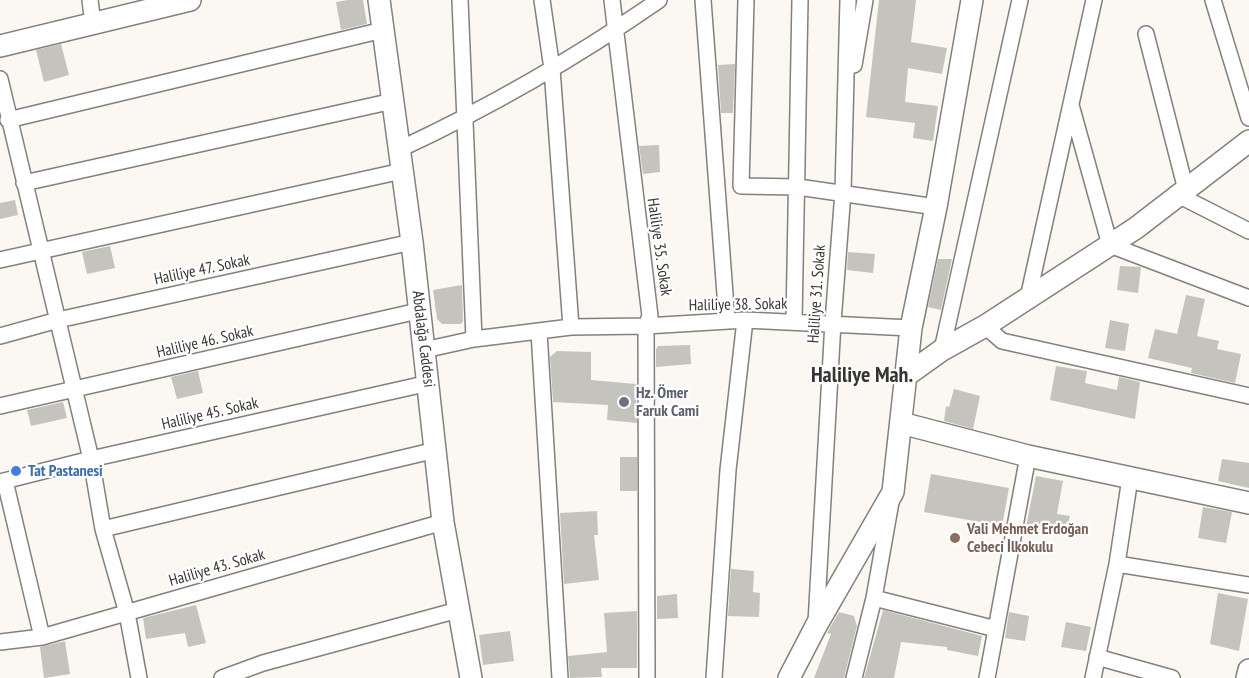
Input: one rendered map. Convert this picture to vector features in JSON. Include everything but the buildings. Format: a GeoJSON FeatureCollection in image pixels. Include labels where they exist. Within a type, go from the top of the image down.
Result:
{"type":"FeatureCollection","features":[{"type":"Feature","properties":{"kind":"street"},"geometry":{"type":"LineString","coordinates":[[90,0],[93,24]]}},
{"type":"Feature","properties":{"kind":"street","name":"Abdalağa Caddesi"},"geometry":{"type":"LineString","coordinates":[[379,0],[412,242],[443,522],[458,610],[465,677]]}},
{"type":"Feature","properties":{"kind":"street"},"geometry":{"type":"LineString","coordinates":[[460,0],[474,339]]}},
{"type":"Feature","properties":{"kind":"street"},"geometry":{"type":"LineString","coordinates":[[542,0],[552,69],[571,327]]}},
{"type":"Feature","properties":{"kind":"street","name":"Haliliye 35. Sokak"},"geometry":{"type":"LineString","coordinates":[[612,0],[650,316],[646,326],[647,678]]}},
{"type":"Feature","properties":{"kind":"street"},"geometry":{"type":"LineString","coordinates":[[400,149],[466,118],[552,69],[659,0]]}},
{"type":"Feature","properties":{"kind":"street"},"geometry":{"type":"LineString","coordinates":[[703,0],[727,321]]}},
{"type":"Feature","properties":{"kind":"street"},"geometry":{"type":"LineString","coordinates":[[741,186],[746,0]]}},
{"type":"Feature","properties":{"kind":"street"},"geometry":{"type":"LineString","coordinates":[[794,321],[800,0]]}},
{"type":"Feature","properties":{"kind":"street","name":"Haliliye 31. Sokak"},"geometry":{"type":"LineString","coordinates":[[816,626],[832,322],[843,192],[848,0]]}},
{"type":"Feature","properties":{"kind":"street"},"geometry":{"type":"LineString","coordinates":[[845,118],[865,0]]}},
{"type":"Feature","properties":{"kind":"street"},"geometry":{"type":"LineString","coordinates":[[854,678],[874,598],[893,492],[911,328],[936,207],[972,0]]}},
{"type":"Feature","properties":{"kind":"street"},"geometry":{"type":"LineString","coordinates":[[942,350],[1020,0]]}},
{"type":"Feature","properties":{"kind":"street"},"geometry":{"type":"LineString","coordinates":[[1028,298],[1094,0]]}},
{"type":"Feature","properties":{"kind":"street"},"geometry":{"type":"LineString","coordinates":[[1213,0],[1249,118]]}},
{"type":"Feature","properties":{"kind":"street"},"geometry":{"type":"LineString","coordinates":[[0,46],[185,1]]}},
{"type":"Feature","properties":{"kind":"street"},"geometry":{"type":"LineString","coordinates":[[8,120],[383,30]]}},
{"type":"Feature","properties":{"kind":"street"},"geometry":{"type":"LineString","coordinates":[[1146,34],[1182,192],[1249,231]]}},
{"type":"Feature","properties":{"kind":"street"},"geometry":{"type":"LineString","coordinates":[[0,79],[39,250],[91,459],[104,529],[127,613],[139,678]]}},
{"type":"Feature","properties":{"kind":"street"},"geometry":{"type":"LineString","coordinates":[[24,183],[393,101]]}},
{"type":"Feature","properties":{"kind":"street"},"geometry":{"type":"LineString","coordinates":[[1071,104],[1110,245]]}},
{"type":"Feature","properties":{"kind":"street"},"geometry":{"type":"LineString","coordinates":[[907,375],[942,350],[985,326],[1110,245],[1249,141]]}},
{"type":"Feature","properties":{"kind":"street"},"geometry":{"type":"LineString","coordinates":[[0,260],[402,171]]}},
{"type":"Feature","properties":{"kind":"street"},"geometry":{"type":"LineString","coordinates":[[717,187],[798,187],[936,207]]}},
{"type":"Feature","properties":{"kind":"street","name":"Haliliye 47. Sokak"},"geometry":{"type":"LineString","coordinates":[[0,336],[58,320],[412,242]]}},
{"type":"Feature","properties":{"kind":"street"},"geometry":{"type":"LineString","coordinates":[[1110,245],[1249,298]]}},
{"type":"Feature","properties":{"kind":"street","name":"Haliliye 46. Sokak"},"geometry":{"type":"LineString","coordinates":[[0,406],[418,311]]}},
{"type":"Feature","properties":{"kind":"street"},"geometry":{"type":"LineString","coordinates":[[714,678],[728,470],[745,320]]}},
{"type":"Feature","properties":{"kind":"street","name":"Haliliye 38. Sokak"},"geometry":{"type":"LineString","coordinates":[[424,350],[474,339],[571,327],[646,326],[745,320],[832,322],[911,328]]}},
{"type":"Feature","properties":{"kind":"street"},"geometry":{"type":"LineString","coordinates":[[985,326],[1002,341],[1249,396]]}},
{"type":"Feature","properties":{"kind":"street"},"geometry":{"type":"LineString","coordinates":[[539,332],[560,678]]}},
{"type":"Feature","properties":{"kind":"street","name":"Haliliye 45. Sokak"},"geometry":{"type":"LineString","coordinates":[[3,482],[91,459],[429,383]]}},
{"type":"Feature","properties":{"kind":"street"},"geometry":{"type":"LineString","coordinates":[[902,423],[1028,456],[1249,502]]}},
{"type":"Feature","properties":{"kind":"street"},"geometry":{"type":"LineString","coordinates":[[104,529],[436,450]]}},
{"type":"Feature","properties":{"kind":"street"},"geometry":{"type":"LineString","coordinates":[[987,678],[1028,456]]}},
{"type":"Feature","properties":{"kind":"street"},"geometry":{"type":"LineString","coordinates":[[1093,678],[1117,564],[1130,478]]}},
{"type":"Feature","properties":{"kind":"street"},"geometry":{"type":"LineString","coordinates":[[3,482],[42,637]]}},
{"type":"Feature","properties":{"kind":"street"},"geometry":{"type":"LineString","coordinates":[[789,678],[816,626],[893,492]]}},
{"type":"Feature","properties":{"kind":"street","name":"Haliliye 43. Sokak"},"geometry":{"type":"LineString","coordinates":[[0,642],[42,637],[443,522]]}},
{"type":"Feature","properties":{"kind":"street"},"geometry":{"type":"LineString","coordinates":[[1117,564],[1249,585]]}},
{"type":"Feature","properties":{"kind":"street"},"geometry":{"type":"LineString","coordinates":[[874,598],[996,629]]}},
{"type":"Feature","properties":{"kind":"street"},"geometry":{"type":"LineString","coordinates":[[222,678],[263,663],[458,610]]}},
{"type":"Feature","properties":{"kind":"street"},"geometry":{"type":"LineString","coordinates":[[1097,657],[1172,678]]}},
{"type":"Feature","properties":{"kind":"street"},"geometry":{"type":"LineString","coordinates":[[1248,678],[1249,670]]}},
{"type":"Feature","properties":{"kind":"place","name":"Hz. Ömer Faruk Cami"},"geometry":{"type":"Point","coordinates":[624,402]}},
{"type":"Feature","properties":{"kind":"place","name":"Tat Pastanesi"},"geometry":{"type":"Point","coordinates":[16,471]}},
{"type":"Feature","properties":{"kind":"place","name":"Vali Mehmet Erdoğan Cebeci İlkokulu"},"geometry":{"type":"Point","coordinates":[955,538]}},
{"type":"Feature","properties":{"kind":"district","name":"Haliliye Mah."},"geometry":{"type":"Point","coordinates":[862,376]}}]}
